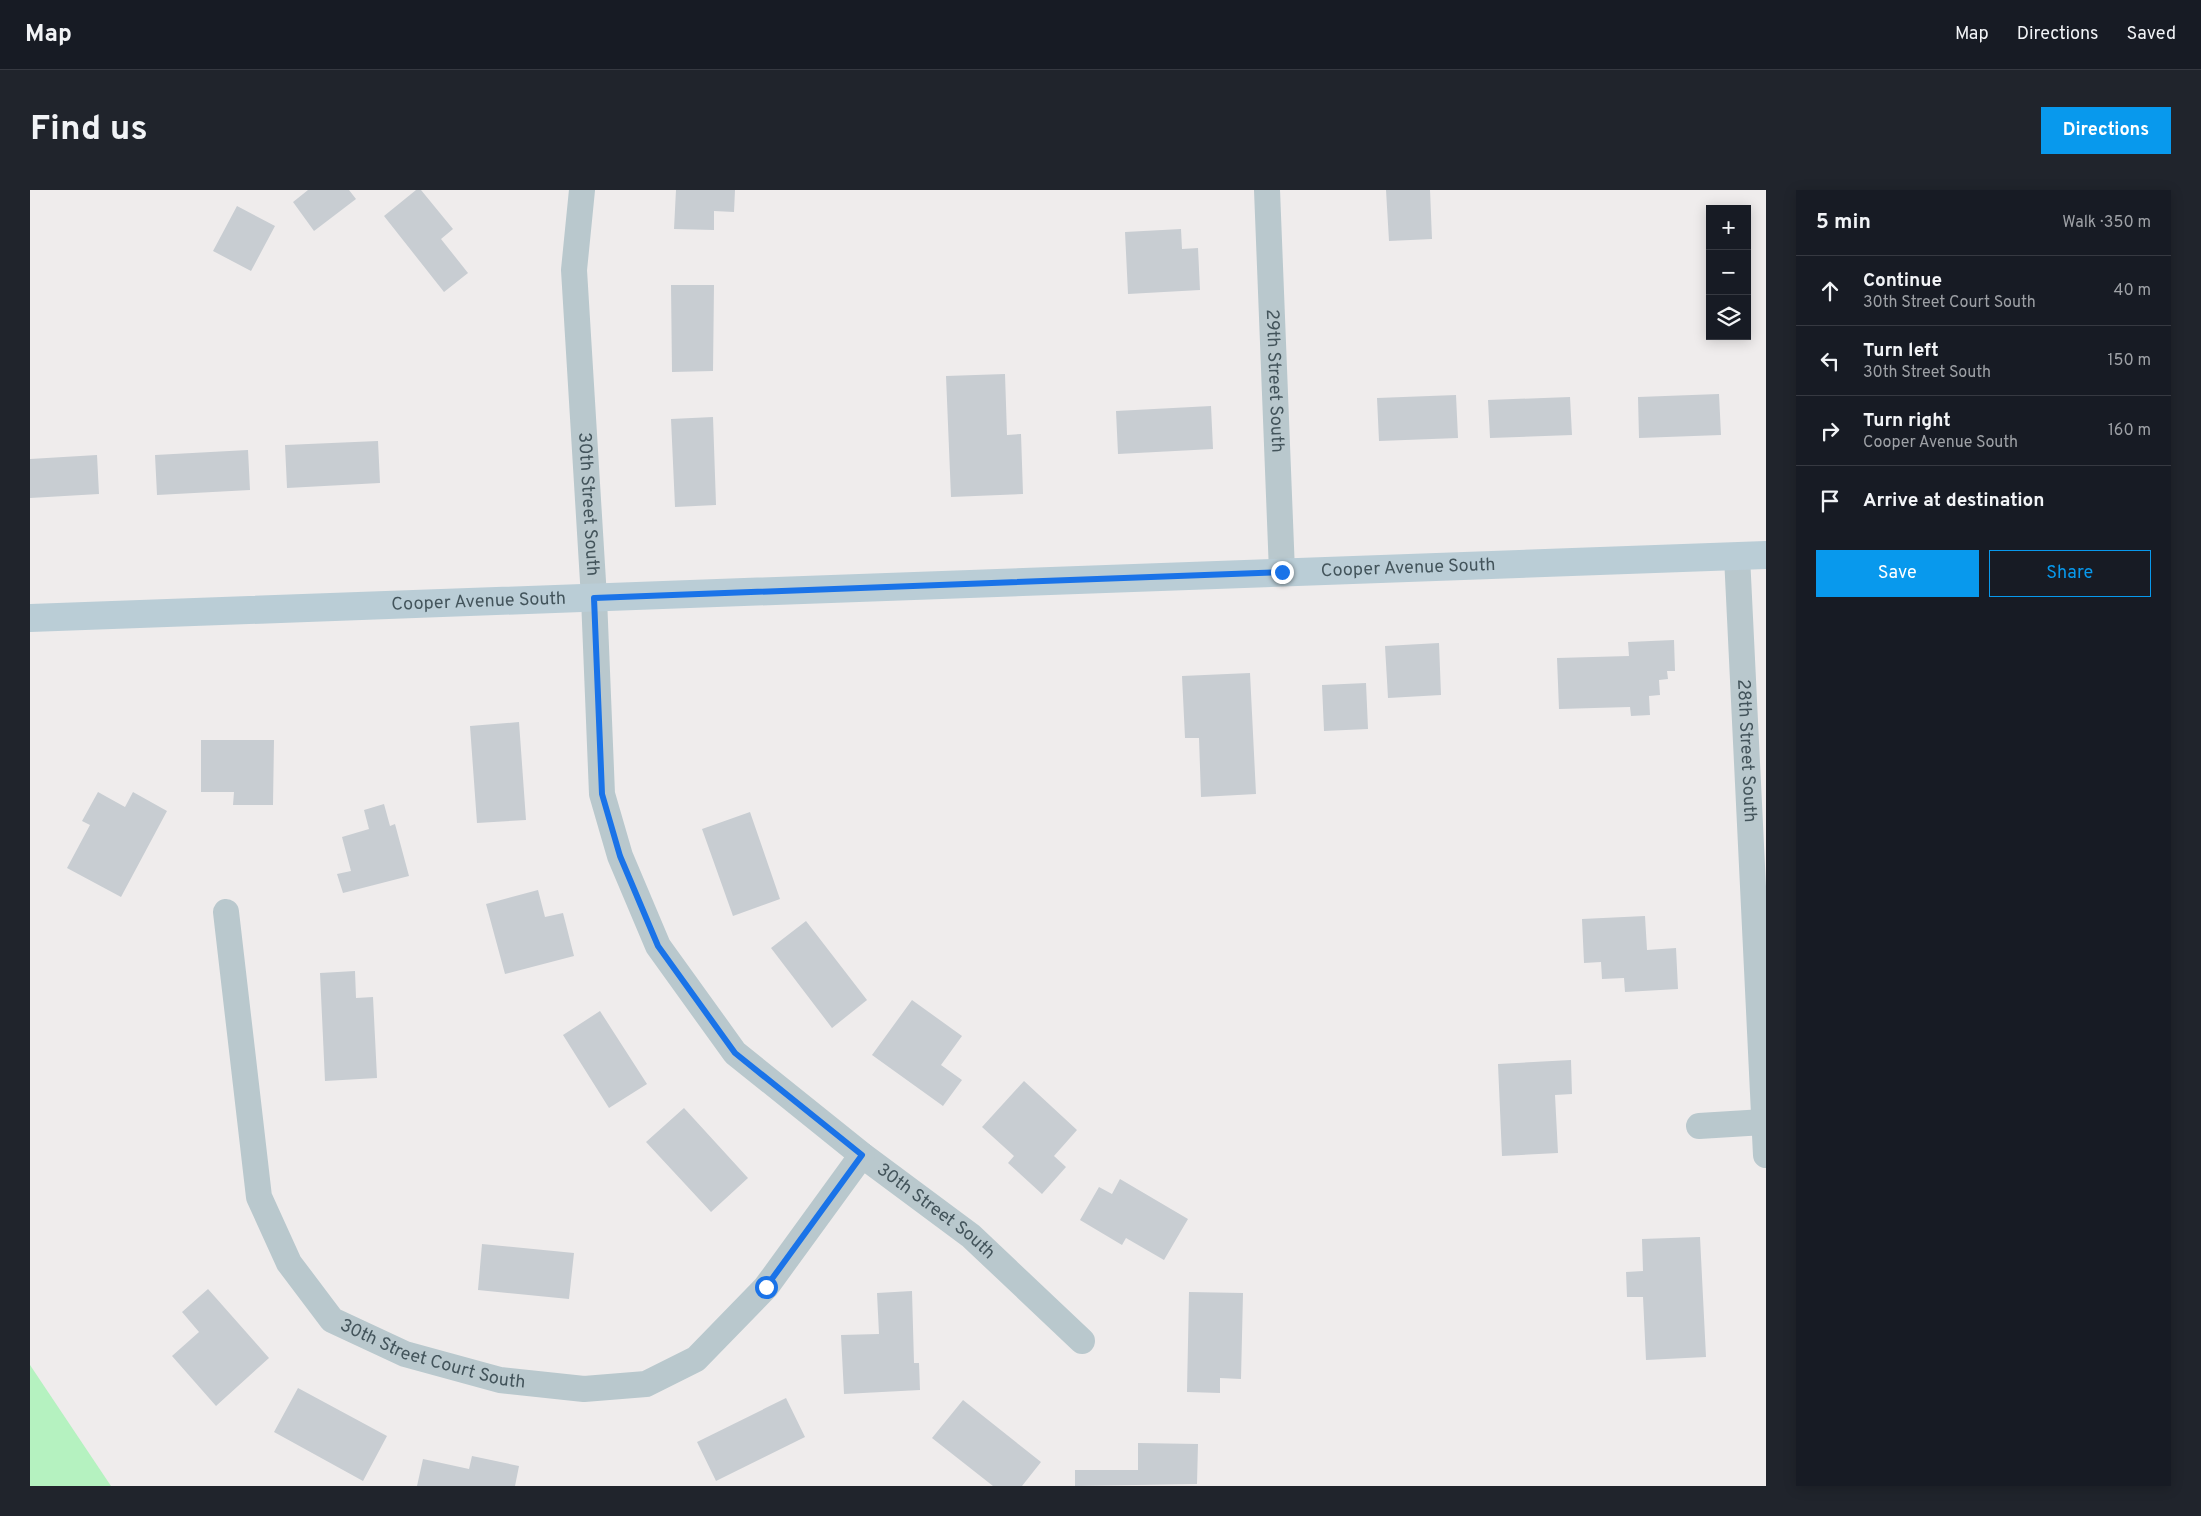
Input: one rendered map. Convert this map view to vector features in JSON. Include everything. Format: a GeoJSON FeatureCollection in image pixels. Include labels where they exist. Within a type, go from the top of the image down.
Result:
{"type":"FeatureCollection","features":[{"type":"Feature","properties":{"kind":"street","name":"30th Street South"},"geometry":{"type":"LineString","coordinates":[[582,190],[574,270],[594,598],[602,794],[620,856],[658,946],[735,1053],[862,1155],[971,1236],[1082,1341]]}},
{"type":"Feature","properties":{"kind":"street","name":"29th Street South"},"geometry":{"type":"LineString","coordinates":[[1267,190],[1282,572]]}},
{"type":"Feature","properties":{"kind":"street","name":"Cooper Avenue South"},"geometry":{"type":"LineString","coordinates":[[30,618],[1766,555]]}},
{"type":"Feature","properties":{"kind":"street","name":"28th Street South"},"geometry":{"type":"LineString","coordinates":[[1737,556],[1766,1155]]}},
{"type":"Feature","properties":{"kind":"street","name":"30th Street Court South"},"geometry":{"type":"LineString","coordinates":[[226,912],[259,1197],[289,1262],[332,1320],[405,1354],[500,1380],[584,1389],[646,1384],[696,1360],[766,1287],[862,1155]]}},
{"type":"Feature","properties":{"kind":"street"},"geometry":{"type":"LineString","coordinates":[[1699,1126],[1764,1122]]}},
{"type":"Feature","properties":{"kind":"green space"},"geometry":{"type":"Polygon","coordinates":[[[30,1365],[111,1486],[30,1486],[30,1365]]]}},
{"type":"Feature","properties":{"kind":"building"},"geometry":{"type":"Polygon","coordinates":[[[308,190],[349,190],[356,199],[314,231],[293,202],[308,190]]]}},
{"type":"Feature","properties":{"kind":"building"},"geometry":{"type":"Polygon","coordinates":[[[416,190],[421,190],[453,229],[441,239],[468,273],[444,292],[384,216],[416,190]]]}},
{"type":"Feature","properties":{"kind":"building"},"geometry":{"type":"Polygon","coordinates":[[[676,190],[735,190],[734,212],[714,211],[714,230],[674,229],[676,190]]]}},
{"type":"Feature","properties":{"kind":"building"},"geometry":{"type":"Polygon","coordinates":[[[1386,190],[1430,190],[1432,239],[1389,241],[1386,190]]]}},
{"type":"Feature","properties":{"kind":"building"},"geometry":{"type":"Polygon","coordinates":[[[237,206],[275,226],[251,271],[213,251],[237,206]]]}},
{"type":"Feature","properties":{"kind":"building"},"geometry":{"type":"Polygon","coordinates":[[[1181,229],[1182,249],[1198,248],[1200,290],[1128,294],[1125,232],[1181,229]]]}},
{"type":"Feature","properties":{"kind":"building"},"geometry":{"type":"Polygon","coordinates":[[[671,285],[714,285],[713,371],[672,372],[671,285]]]}},
{"type":"Feature","properties":{"kind":"building"},"geometry":{"type":"Polygon","coordinates":[[[1005,374],[1007,435],[1021,434],[1023,494],[951,497],[946,376],[1005,374]]]}},
{"type":"Feature","properties":{"kind":"building"},"geometry":{"type":"Polygon","coordinates":[[[1719,394],[1721,435],[1639,438],[1638,397],[1719,394]]]}},
{"type":"Feature","properties":{"kind":"building"},"geometry":{"type":"Polygon","coordinates":[[[1456,395],[1458,438],[1379,441],[1377,398],[1456,395]]]}},
{"type":"Feature","properties":{"kind":"building"},"geometry":{"type":"Polygon","coordinates":[[[1570,397],[1572,435],[1490,438],[1488,400],[1570,397]]]}},
{"type":"Feature","properties":{"kind":"building"},"geometry":{"type":"Polygon","coordinates":[[[1211,406],[1213,449],[1118,454],[1116,411],[1211,406]]]}},
{"type":"Feature","properties":{"kind":"building"},"geometry":{"type":"Polygon","coordinates":[[[713,417],[716,505],[675,507],[671,419],[713,417]]]}},
{"type":"Feature","properties":{"kind":"building"},"geometry":{"type":"Polygon","coordinates":[[[378,441],[380,483],[287,488],[285,445],[378,441]]]}},
{"type":"Feature","properties":{"kind":"building"},"geometry":{"type":"Polygon","coordinates":[[[248,450],[250,490],[157,495],[155,455],[248,450]]]}},
{"type":"Feature","properties":{"kind":"building"},"geometry":{"type":"Polygon","coordinates":[[[97,455],[99,494],[30,498],[30,459],[97,455]]]}},
{"type":"Feature","properties":{"kind":"building"},"geometry":{"type":"Polygon","coordinates":[[[1674,640],[1675,671],[1667,671],[1668,679],[1659,680],[1660,695],[1649,696],[1650,715],[1631,716],[1630,707],[1559,709],[1557,658],[1629,656],[1628,642],[1674,640]]]}},
{"type":"Feature","properties":{"kind":"building"},"geometry":{"type":"Polygon","coordinates":[[[1439,643],[1441,695],[1388,698],[1385,646],[1439,643]]]}},
{"type":"Feature","properties":{"kind":"building"},"geometry":{"type":"Polygon","coordinates":[[[1250,673],[1256,794],[1201,797],[1199,738],[1185,738],[1182,676],[1250,673]]]}},
{"type":"Feature","properties":{"kind":"building"},"geometry":{"type":"Polygon","coordinates":[[[1366,683],[1368,729],[1324,731],[1322,685],[1366,683]]]}},
{"type":"Feature","properties":{"kind":"building"},"geometry":{"type":"Polygon","coordinates":[[[519,722],[526,820],[477,823],[470,726],[519,722]]]}},
{"type":"Feature","properties":{"kind":"building"},"geometry":{"type":"Polygon","coordinates":[[[201,740],[274,740],[273,805],[233,805],[234,792],[201,792],[201,740]]]}},
{"type":"Feature","properties":{"kind":"building"},"geometry":{"type":"Polygon","coordinates":[[[98,792],[125,807],[133,792],[167,811],[121,897],[67,868],[90,825],[82,821],[98,792]]]}},
{"type":"Feature","properties":{"kind":"building"},"geometry":{"type":"Polygon","coordinates":[[[384,804],[390,826],[395,824],[409,876],[343,893],[337,874],[351,871],[342,837],[369,829],[364,810],[384,804]]]}},
{"type":"Feature","properties":{"kind":"building"},"geometry":{"type":"Polygon","coordinates":[[[750,812],[780,899],[733,916],[702,829],[750,812]]]}},
{"type":"Feature","properties":{"kind":"building"},"geometry":{"type":"Polygon","coordinates":[[[538,890],[545,917],[563,913],[574,956],[505,974],[486,904],[538,890]]]}},
{"type":"Feature","properties":{"kind":"building"},"geometry":{"type":"Polygon","coordinates":[[[1645,916],[1647,950],[1676,948],[1678,989],[1625,992],[1624,978],[1602,979],[1601,962],[1584,963],[1582,919],[1645,916]]]}},
{"type":"Feature","properties":{"kind":"building"},"geometry":{"type":"Polygon","coordinates":[[[806,921],[867,1000],[832,1028],[771,948],[806,921]]]}},
{"type":"Feature","properties":{"kind":"building"},"geometry":{"type":"Polygon","coordinates":[[[355,971],[356,998],[373,997],[377,1078],[325,1081],[320,973],[355,971]]]}},
{"type":"Feature","properties":{"kind":"building"},"geometry":{"type":"Polygon","coordinates":[[[912,1000],[962,1036],[941,1065],[962,1080],[943,1106],[872,1055],[912,1000]]]}},
{"type":"Feature","properties":{"kind":"building"},"geometry":{"type":"Polygon","coordinates":[[[600,1011],[647,1084],[609,1108],[563,1035],[600,1011]]]}},
{"type":"Feature","properties":{"kind":"building"},"geometry":{"type":"Polygon","coordinates":[[[1571,1060],[1572,1094],[1555,1095],[1558,1153],[1502,1156],[1498,1064],[1571,1060]]]}},
{"type":"Feature","properties":{"kind":"building"},"geometry":{"type":"Polygon","coordinates":[[[1024,1081],[1077,1130],[1054,1156],[1066,1167],[1042,1194],[1008,1163],[1014,1156],[982,1127],[1024,1081]]]}},
{"type":"Feature","properties":{"kind":"building"},"geometry":{"type":"Polygon","coordinates":[[[684,1108],[748,1178],[711,1212],[646,1142],[684,1108]]]}},
{"type":"Feature","properties":{"kind":"building"},"geometry":{"type":"Polygon","coordinates":[[[1120,1179],[1188,1219],[1164,1260],[1126,1238],[1122,1245],[1080,1220],[1099,1187],[1112,1194],[1120,1179]]]}},
{"type":"Feature","properties":{"kind":"building"},"geometry":{"type":"Polygon","coordinates":[[[1700,1237],[1706,1357],[1646,1360],[1643,1297],[1627,1297],[1626,1272],[1643,1271],[1642,1239],[1700,1237]]]}},
{"type":"Feature","properties":{"kind":"building"},"geometry":{"type":"Polygon","coordinates":[[[482,1244],[574,1253],[569,1299],[478,1290],[482,1244]]]}},
{"type":"Feature","properties":{"kind":"building"},"geometry":{"type":"Polygon","coordinates":[[[208,1289],[269,1358],[216,1406],[172,1356],[199,1332],[182,1312],[208,1289]]]}},
{"type":"Feature","properties":{"kind":"building"},"geometry":{"type":"Polygon","coordinates":[[[912,1291],[914,1363],[919,1363],[920,1390],[844,1394],[841,1335],[879,1334],[877,1293],[912,1291]]]}},
{"type":"Feature","properties":{"kind":"building"},"geometry":{"type":"Polygon","coordinates":[[[1189,1292],[1243,1293],[1241,1379],[1220,1378],[1220,1393],[1187,1392],[1189,1292]]]}},
{"type":"Feature","properties":{"kind":"building"},"geometry":{"type":"Polygon","coordinates":[[[298,1388],[387,1436],[363,1481],[274,1432],[298,1388]]]}},
{"type":"Feature","properties":{"kind":"building"},"geometry":{"type":"Polygon","coordinates":[[[786,1398],[805,1437],[716,1481],[697,1442],[786,1398]]]}},
{"type":"Feature","properties":{"kind":"building"},"geometry":{"type":"Polygon","coordinates":[[[963,1400],[1041,1462],[1022,1486],[993,1486],[932,1438],[963,1400]]]}},
{"type":"Feature","properties":{"kind":"building"},"geometry":{"type":"Polygon","coordinates":[[[1138,1443],[1198,1444],[1197,1484],[1075,1486],[1075,1470],[1138,1470],[1138,1443]]]}},
{"type":"Feature","properties":{"kind":"building"},"geometry":{"type":"Polygon","coordinates":[[[472,1456],[519,1466],[515,1486],[417,1486],[423,1459],[469,1469],[472,1456]]]}},
{"type":"Feature","properties":{"kind":"route"},"geometry":{"type":"LineString","coordinates":[[766,1287],[862,1155],[735,1053],[658,946],[620,856],[602,794],[594,598],[1282,572]]}}]}
